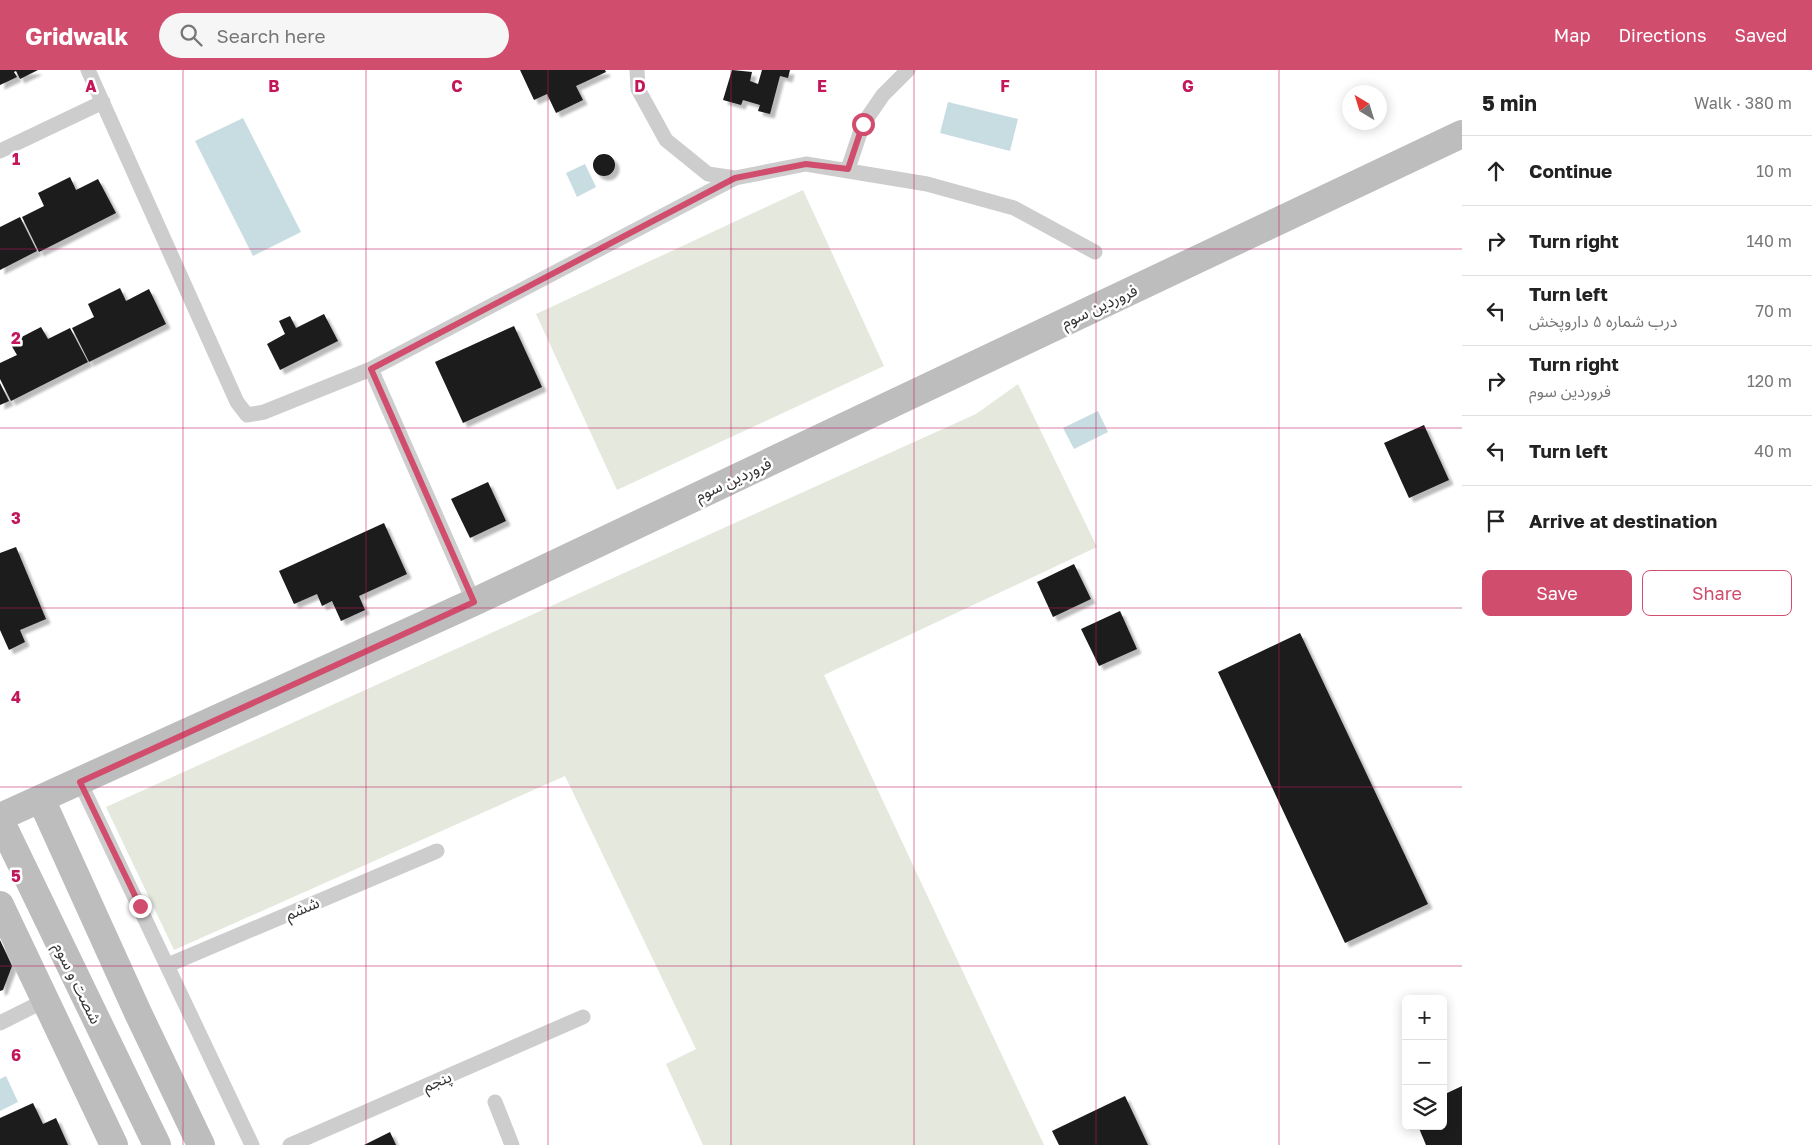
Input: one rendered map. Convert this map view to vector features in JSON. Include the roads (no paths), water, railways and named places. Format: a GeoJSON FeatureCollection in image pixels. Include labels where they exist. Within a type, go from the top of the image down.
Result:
{"type":"FeatureCollection","features":[{"type":"Feature","properties":{"kind":"street","name":"فروردین سوم"},"geometry":{"type":"LineString","coordinates":[[0,818],[474,602],[1462,134]]}},
{"type":"Feature","properties":{"kind":"street"},"geometry":{"type":"LineString","coordinates":[[41,799],[138,1013],[201,1145]]}},
{"type":"Feature","properties":{"kind":"street","name":"شصت و سوم"},"geometry":{"type":"LineString","coordinates":[[0,818],[157,1145]]}},
{"type":"Feature","properties":{"kind":"street"},"geometry":{"type":"LineString","coordinates":[[0,905],[44,1002],[114,1145]]}},
{"type":"Feature","properties":{"kind":"lane"},"geometry":{"type":"LineString","coordinates":[[88,70],[237,402],[248,415],[264,412],[371,369],[735,178],[806,164],[848,169],[927,184],[1014,208],[1095,252]]}},
{"type":"Feature","properties":{"kind":"lane"},"geometry":{"type":"LineString","coordinates":[[637,70],[638,89],[666,140],[708,174],[735,178]]}},
{"type":"Feature","properties":{"kind":"lane"},"geometry":{"type":"LineString","coordinates":[[848,169],[863,124],[883,95],[908,70]]}},
{"type":"Feature","properties":{"kind":"lane"},"geometry":{"type":"LineString","coordinates":[[0,151],[103,102]]}},
{"type":"Feature","properties":{"kind":"lane"},"geometry":{"type":"LineString","coordinates":[[371,369],[474,602]]}},
{"type":"Feature","properties":{"kind":"lane"},"geometry":{"type":"LineString","coordinates":[[80,782],[252,1145]]}},
{"type":"Feature","properties":{"kind":"lane","name":"ششم"},"geometry":{"type":"LineString","coordinates":[[168,965],[437,851]]}},
{"type":"Feature","properties":{"kind":"lane"},"geometry":{"type":"LineString","coordinates":[[0,1022],[44,1002]]}},
{"type":"Feature","properties":{"kind":"lane","name":"پنجم"},"geometry":{"type":"LineString","coordinates":[[290,1145],[583,1018]]}},
{"type":"Feature","properties":{"kind":"lane"},"geometry":{"type":"LineString","coordinates":[[495,1102],[512,1145]]}},
{"type":"Feature","properties":{"kind":"water"},"geometry":{"type":"Polygon","coordinates":[[[948,102],[1018,119],[1010,151],[940,133],[948,102]]]}},
{"type":"Feature","properties":{"kind":"water"},"geometry":{"type":"Polygon","coordinates":[[[243,118],[301,232],[253,256],[195,141],[243,118]]]}},
{"type":"Feature","properties":{"kind":"water"},"geometry":{"type":"Polygon","coordinates":[[[585,164],[596,187],[577,197],[566,173],[585,164]]]}},
{"type":"Feature","properties":{"kind":"water"},"geometry":{"type":"Polygon","coordinates":[[[1098,411],[1108,432],[1074,449],[1063,428],[1098,411]]]}},
{"type":"Feature","properties":{"kind":"water"},"geometry":{"type":"Polygon","coordinates":[[[6,1076],[18,1102],[0,1111],[0,1079],[6,1076]]]}}]}
